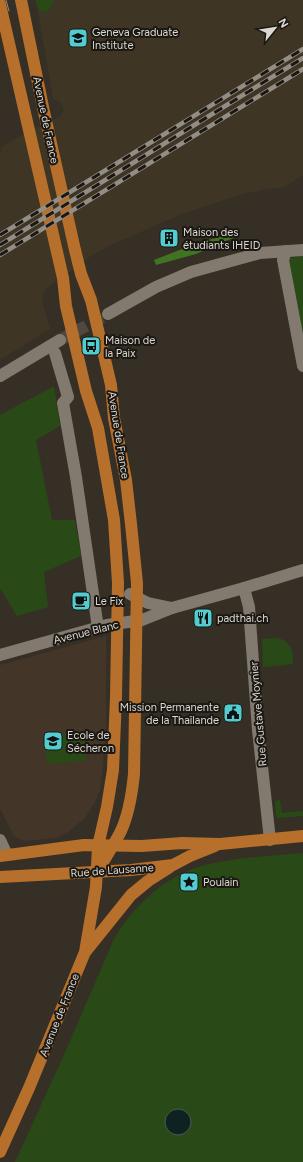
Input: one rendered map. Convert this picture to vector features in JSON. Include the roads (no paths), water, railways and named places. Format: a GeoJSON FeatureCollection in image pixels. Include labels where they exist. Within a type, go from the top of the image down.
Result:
{"type":"FeatureCollection","features":[{"type":"Feature","properties":{"kind":"main road","name":"Avenue de France"},"geometry":{"type":"LineString","coordinates":[[21,0],[44,112],[82,274],[91,300],[111,385],[114,418],[126,480],[132,524],[137,583],[133,596],[137,621],[134,774],[127,813],[120,832],[97,872]]}},
{"type":"Feature","properties":{"kind":"main road","name":"Avenue de France"},"geometry":{"type":"LineString","coordinates":[[0,4],[63,278],[66,306],[86,391],[98,428],[114,520],[118,570],[113,770],[98,846],[96,887],[85,952],[29,1088],[0,1152]]}},
{"type":"Feature","properties":{"kind":"main road","name":"Rue de Lausanne"},"geometry":{"type":"LineString","coordinates":[[4,855],[69,846],[148,846],[182,843],[220,844],[303,836]]}},
{"type":"Feature","properties":{"kind":"main road","name":"Rue de Lausanne"},"geometry":{"type":"LineString","coordinates":[[0,877],[131,870],[173,865],[190,856],[220,844]]}},
{"type":"Feature","properties":{"kind":"main road"},"geometry":{"type":"LineString","coordinates":[[85,952],[131,895],[148,881],[173,865]]}},
{"type":"Feature","properties":{"kind":"street"},"geometry":{"type":"LineString","coordinates":[[108,314],[156,287],[191,272],[260,253],[303,250]]}},
{"type":"Feature","properties":{"kind":"street"},"geometry":{"type":"LineString","coordinates":[[286,251],[283,260],[303,366]]}},
{"type":"Feature","properties":{"kind":"street"},"geometry":{"type":"LineString","coordinates":[[0,376],[60,340]]}},
{"type":"Feature","properties":{"kind":"street"},"geometry":{"type":"LineString","coordinates":[[55,353],[68,397],[63,403],[76,477],[98,628]]}},
{"type":"Feature","properties":{"kind":"street","name":"Avenue Blanc"},"geometry":{"type":"LineString","coordinates":[[0,655],[117,623],[137,621],[148,618],[172,608],[303,570]]}},
{"type":"Feature","properties":{"kind":"street","name":"Rue Gustave Moynier"},"geometry":{"type":"LineString","coordinates":[[244,588],[250,607],[258,730],[270,840]]}},
{"type":"Feature","properties":{"kind":"street","name":"Avenue Blanc"},"geometry":{"type":"LineString","coordinates":[[133,596],[154,605],[172,608]]}},
{"type":"Feature","properties":{"kind":"street"},"geometry":{"type":"LineString","coordinates":[[0,840],[4,855]]}},
{"type":"Feature","properties":{"kind":"water"},"geometry":{"type":"Polygon","coordinates":[[[178,1109],[187,1113],[191,1122],[187,1131],[178,1135],[169,1131],[165,1122],[169,1113],[178,1109]]]}},
{"type":"Feature","properties":{"kind":"tunnel"},"geometry":{"type":"LineString","coordinates":[[60,340],[108,314]]}},
{"type":"Feature","properties":{"kind":"tram line"},"geometry":{"type":"LineString","coordinates":[[6,0],[9,11]]}},
{"type":"Feature","properties":{"kind":"railway"},"geometry":{"type":"LineString","coordinates":[[0,235],[303,49]]}},
{"type":"Feature","properties":{"kind":"railway"},"geometry":{"type":"LineString","coordinates":[[0,245],[303,58]]}},
{"type":"Feature","properties":{"kind":"railway"},"geometry":{"type":"LineString","coordinates":[[0,255],[303,69]]}},
{"type":"Feature","properties":{"kind":"place","name":"Geneva Graduate Institute"},"geometry":{"type":"Point","coordinates":[78,38]}},
{"type":"Feature","properties":{"kind":"place","name":"Maison des étudiants IHEID"},"geometry":{"type":"Point","coordinates":[169,238]}},
{"type":"Feature","properties":{"kind":"place","name":"Maison de la Paix"},"geometry":{"type":"Point","coordinates":[91,346]}},
{"type":"Feature","properties":{"kind":"place","name":"Le Fix"},"geometry":{"type":"Point","coordinates":[81,601]}},
{"type":"Feature","properties":{"kind":"place","name":"padthai.ch"},"geometry":{"type":"Point","coordinates":[203,618]}},
{"type":"Feature","properties":{"kind":"place","name":"Mission Permanente de la Thaïlande"},"geometry":{"type":"Point","coordinates":[233,713]}},
{"type":"Feature","properties":{"kind":"place","name":"Ecole de Sécheron"},"geometry":{"type":"Point","coordinates":[53,741]}},
{"type":"Feature","properties":{"kind":"place","name":"Poulain"},"geometry":{"type":"Point","coordinates":[189,882]}}]}
